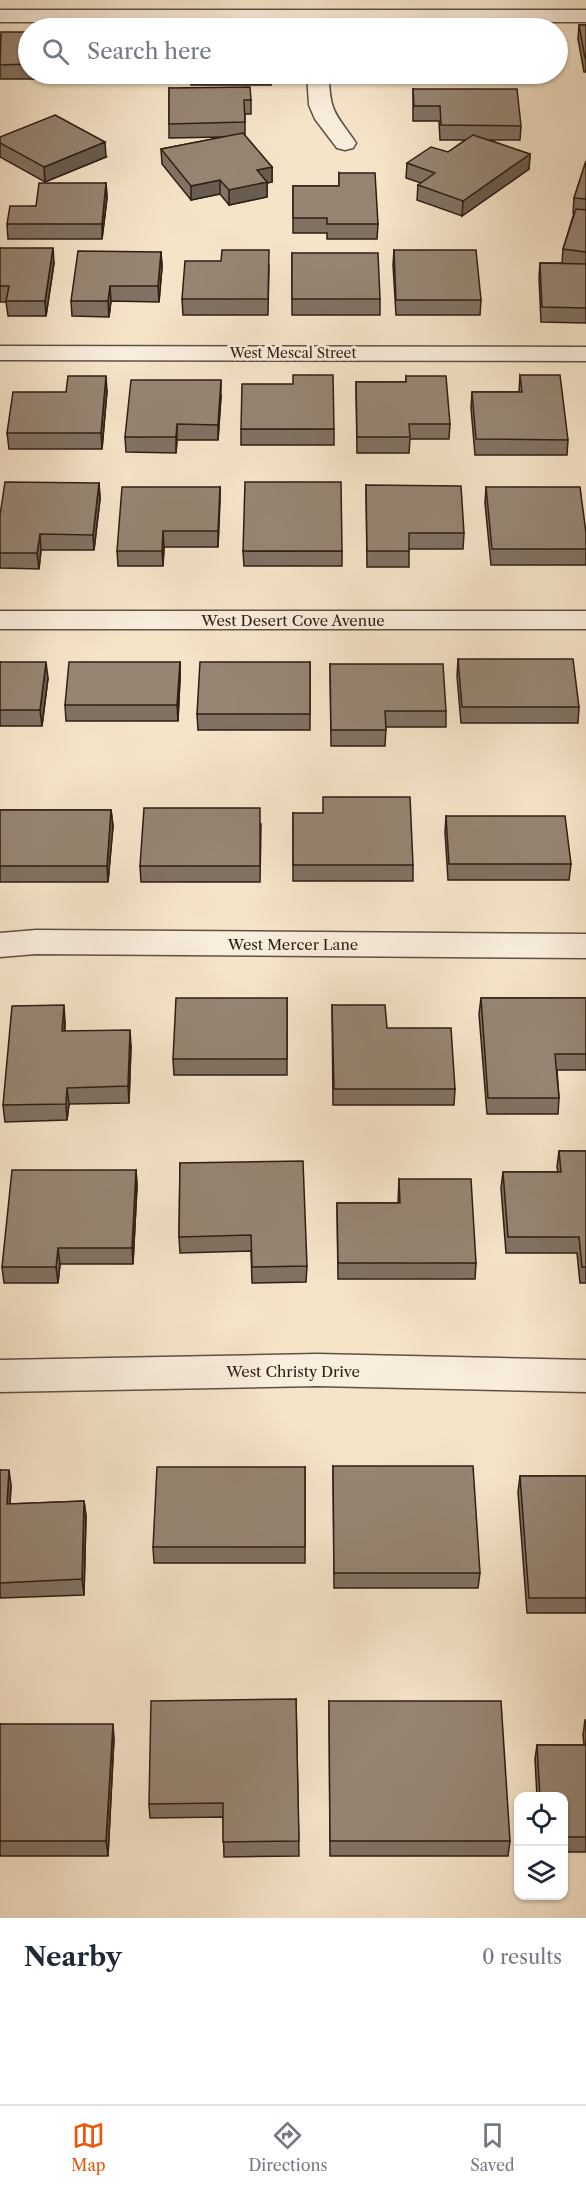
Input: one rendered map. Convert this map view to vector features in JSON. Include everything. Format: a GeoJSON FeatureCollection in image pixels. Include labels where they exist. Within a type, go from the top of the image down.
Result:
{"type":"FeatureCollection","features":[{"type":"Feature","properties":{"kind":"street"},"geometry":{"type":"LineString","coordinates":[[0,16],[106,18]]}},
{"type":"Feature","properties":{"kind":"street"},"geometry":{"type":"LineString","coordinates":[[497,18],[586,16]]}},
{"type":"Feature","properties":{"kind":"street"},"geometry":{"type":"LineString","coordinates":[[318,84],[318,100],[324,118],[345,143]]}},
{"type":"Feature","properties":{"kind":"street","name":"West Mescal Street"},"geometry":{"type":"LineString","coordinates":[[0,353],[586,354]]}},
{"type":"Feature","properties":{"kind":"street","name":"West Desert Cove Avenue"},"geometry":{"type":"LineString","coordinates":[[0,620],[586,620]]}},
{"type":"Feature","properties":{"kind":"street","name":"West Mercer Lane"},"geometry":{"type":"LineString","coordinates":[[0,945],[36,942],[586,946]]}},
{"type":"Feature","properties":{"kind":"street","name":"West Christy Drive"},"geometry":{"type":"LineString","coordinates":[[0,1376],[316,1370],[586,1376]]}},
{"type":"Feature","properties":{"kind":"building"},"geometry":{"type":"Polygon","coordinates":[[[579,25],[586,25],[586,58],[585,58],[579,25]]]}},
{"type":"Feature","properties":{"kind":"building"},"geometry":{"type":"Polygon","coordinates":[[[1,32],[18,32],[18,64],[0,65],[1,32]]]}},
{"type":"Feature","properties":{"kind":"building"},"geometry":{"type":"Polygon","coordinates":[[[250,87],[251,100],[244,100],[245,122],[169,124],[169,88],[250,87]]]}},
{"type":"Feature","properties":{"kind":"building"},"geometry":{"type":"Polygon","coordinates":[[[413,89],[517,89],[521,126],[441,125],[440,106],[414,106],[413,89]]]}},
{"type":"Feature","properties":{"kind":"building"},"geometry":{"type":"Polygon","coordinates":[[[55,115],[105,142],[44,167],[0,143],[0,137],[55,115]]]}},
{"type":"Feature","properties":{"kind":"building"},"geometry":{"type":"Polygon","coordinates":[[[243,133],[272,167],[257,170],[267,182],[229,190],[220,180],[191,186],[161,149],[243,133]]]}},
{"type":"Feature","properties":{"kind":"building"},"geometry":{"type":"Polygon","coordinates":[[[473,135],[530,154],[463,201],[418,185],[435,173],[407,163],[431,147],[448,152],[473,135]]]}},
{"type":"Feature","properties":{"kind":"building"},"geometry":{"type":"Polygon","coordinates":[[[586,161],[586,199],[574,198],[586,161]]]}},
{"type":"Feature","properties":{"kind":"building"},"geometry":{"type":"Polygon","coordinates":[[[339,173],[375,173],[378,224],[327,224],[327,218],[293,218],[293,186],[339,186],[339,173]]]}},
{"type":"Feature","properties":{"kind":"building"},"geometry":{"type":"Polygon","coordinates":[[[39,183],[106,183],[102,224],[7,224],[10,206],[36,206],[39,183]]]}},
{"type":"Feature","properties":{"kind":"building"},"geometry":{"type":"Polygon","coordinates":[[[576,209],[586,210],[586,252],[563,249],[576,209]]]}},
{"type":"Feature","properties":{"kind":"building"},"geometry":{"type":"Polygon","coordinates":[[[0,248],[53,248],[45,301],[6,301],[9,286],[0,286],[0,248]]]}},
{"type":"Feature","properties":{"kind":"building"},"geometry":{"type":"Polygon","coordinates":[[[222,250],[269,250],[268,299],[182,299],[185,261],[221,261],[222,250]]]}},
{"type":"Feature","properties":{"kind":"building"},"geometry":{"type":"Polygon","coordinates":[[[394,250],[476,250],[481,300],[396,300],[394,250]]]}},
{"type":"Feature","properties":{"kind":"building"},"geometry":{"type":"Polygon","coordinates":[[[78,251],[161,252],[158,286],[110,286],[108,301],[71,301],[78,251]]]}},
{"type":"Feature","properties":{"kind":"building"},"geometry":{"type":"Polygon","coordinates":[[[292,253],[378,253],[380,299],[292,299],[292,253]]]}},
{"type":"Feature","properties":{"kind":"building"},"geometry":{"type":"Polygon","coordinates":[[[540,263],[586,264],[586,308],[542,307],[540,263]]]}},
{"type":"Feature","properties":{"kind":"building"},"geometry":{"type":"Polygon","coordinates":[[[293,375],[333,375],[334,429],[241,429],[242,384],[293,384],[293,375]]]}},
{"type":"Feature","properties":{"kind":"building"},"geometry":{"type":"Polygon","coordinates":[[[520,375],[560,375],[568,440],[476,439],[472,392],[522,392],[520,375]]]}},
{"type":"Feature","properties":{"kind":"building"},"geometry":{"type":"Polygon","coordinates":[[[68,376],[106,376],[101,433],[7,433],[13,392],[66,392],[68,376]]]}},
{"type":"Feature","properties":{"kind":"building"},"geometry":{"type":"Polygon","coordinates":[[[406,376],[446,376],[450,424],[409,424],[410,437],[357,437],[356,382],[406,382],[406,376]]]}},
{"type":"Feature","properties":{"kind":"building"},"geometry":{"type":"Polygon","coordinates":[[[131,380],[221,380],[218,425],[177,424],[176,437],[125,437],[131,380]]]}},
{"type":"Feature","properties":{"kind":"building"},"geometry":{"type":"Polygon","coordinates":[[[5,482],[99,483],[93,535],[40,534],[37,553],[0,553],[0,515],[5,482]]]}},
{"type":"Feature","properties":{"kind":"building"},"geometry":{"type":"Polygon","coordinates":[[[245,482],[341,482],[342,551],[243,551],[245,482]]]}},
{"type":"Feature","properties":{"kind":"building"},"geometry":{"type":"Polygon","coordinates":[[[366,485],[461,486],[464,533],[409,533],[409,551],[367,551],[366,485]]]}},
{"type":"Feature","properties":{"kind":"building"},"geometry":{"type":"Polygon","coordinates":[[[122,487],[220,487],[218,531],[163,531],[162,551],[117,551],[122,487]]]}},
{"type":"Feature","properties":{"kind":"building"},"geometry":{"type":"Polygon","coordinates":[[[486,487],[580,487],[586,549],[492,549],[486,487]]]}},
{"type":"Feature","properties":{"kind":"building"},"geometry":{"type":"Polygon","coordinates":[[[458,659],[573,659],[579,707],[462,707],[458,659]]]}},
{"type":"Feature","properties":{"kind":"building"},"geometry":{"type":"Polygon","coordinates":[[[0,662],[46,662],[40,710],[0,710],[0,662]]]}},
{"type":"Feature","properties":{"kind":"building"},"geometry":{"type":"Polygon","coordinates":[[[69,662],[180,662],[177,705],[65,705],[69,662]]]}},
{"type":"Feature","properties":{"kind":"building"},"geometry":{"type":"Polygon","coordinates":[[[200,662],[310,662],[310,714],[197,714],[200,662]]]}},
{"type":"Feature","properties":{"kind":"building"},"geometry":{"type":"Polygon","coordinates":[[[330,664],[443,664],[446,711],[385,711],[386,730],[331,730],[330,664]]]}},
{"type":"Feature","properties":{"kind":"building"},"geometry":{"type":"Polygon","coordinates":[[[323,797],[410,797],[413,865],[293,865],[293,813],[323,813],[323,797]]]}},
{"type":"Feature","properties":{"kind":"building"},"geometry":{"type":"Polygon","coordinates":[[[144,808],[260,808],[260,866],[140,866],[144,808]]]}},
{"type":"Feature","properties":{"kind":"building"},"geometry":{"type":"Polygon","coordinates":[[[0,810],[111,810],[107,866],[0,866],[0,810]]]}},
{"type":"Feature","properties":{"kind":"building"},"geometry":{"type":"Polygon","coordinates":[[[446,816],[565,816],[571,864],[449,864],[446,816]]]}},
{"type":"Feature","properties":{"kind":"building"},"geometry":{"type":"Polygon","coordinates":[[[176,998],[287,998],[287,1059],[173,1059],[176,998]]]}},
{"type":"Feature","properties":{"kind":"building"},"geometry":{"type":"Polygon","coordinates":[[[481,998],[586,998],[586,1054],[555,1054],[559,1098],[488,1098],[481,998]]]}},
{"type":"Feature","properties":{"kind":"building"},"geometry":{"type":"Polygon","coordinates":[[[64,1005],[62,1031],[130,1030],[128,1086],[67,1088],[66,1104],[3,1105],[12,1006],[64,1005]]]}},
{"type":"Feature","properties":{"kind":"building"},"geometry":{"type":"Polygon","coordinates":[[[332,1005],[385,1005],[387,1028],[451,1028],[455,1089],[334,1089],[332,1005]]]}},
{"type":"Feature","properties":{"kind":"building"},"geometry":{"type":"Polygon","coordinates":[[[559,1151],[586,1151],[586,1267],[582,1267],[579,1237],[508,1237],[503,1172],[561,1172],[559,1151]]]}},
{"type":"Feature","properties":{"kind":"building"},"geometry":{"type":"Polygon","coordinates":[[[303,1161],[307,1266],[252,1267],[251,1235],[179,1237],[180,1163],[303,1161]]]}},
{"type":"Feature","properties":{"kind":"building"},"geometry":{"type":"Polygon","coordinates":[[[12,1170],[136,1170],[132,1248],[58,1248],[56,1267],[2,1267],[12,1170]]]}},
{"type":"Feature","properties":{"kind":"building"},"geometry":{"type":"Polygon","coordinates":[[[399,1179],[471,1179],[476,1263],[338,1263],[337,1203],[400,1203],[399,1179]]]}},
{"type":"Feature","properties":{"kind":"building"},"geometry":{"type":"Polygon","coordinates":[[[333,1466],[473,1466],[480,1573],[334,1573],[333,1466]]]}},
{"type":"Feature","properties":{"kind":"building"},"geometry":{"type":"Polygon","coordinates":[[[157,1467],[305,1467],[305,1547],[153,1547],[157,1467]]]}},
{"type":"Feature","properties":{"kind":"building"},"geometry":{"type":"Polygon","coordinates":[[[0,1470],[9,1470],[7,1504],[84,1501],[82,1579],[0,1583],[0,1470]]]}},
{"type":"Feature","properties":{"kind":"building"},"geometry":{"type":"Polygon","coordinates":[[[520,1476],[586,1476],[586,1598],[529,1598],[520,1476]]]}},
{"type":"Feature","properties":{"kind":"building"},"geometry":{"type":"Polygon","coordinates":[[[296,1699],[299,1841],[223,1842],[223,1803],[149,1804],[151,1701],[296,1699]]]}},
{"type":"Feature","properties":{"kind":"building"},"geometry":{"type":"Polygon","coordinates":[[[329,1701],[501,1701],[510,1841],[330,1841],[329,1701]]]}},
{"type":"Feature","properties":{"kind":"building"},"geometry":{"type":"Polygon","coordinates":[[[0,1724],[113,1724],[106,1841],[0,1841],[0,1724]]]}},
{"type":"Feature","properties":{"kind":"building"},"geometry":{"type":"Polygon","coordinates":[[[537,1745],[586,1745],[586,1837],[568,1837],[568,1792],[540,1792],[537,1745]]]}}]}
